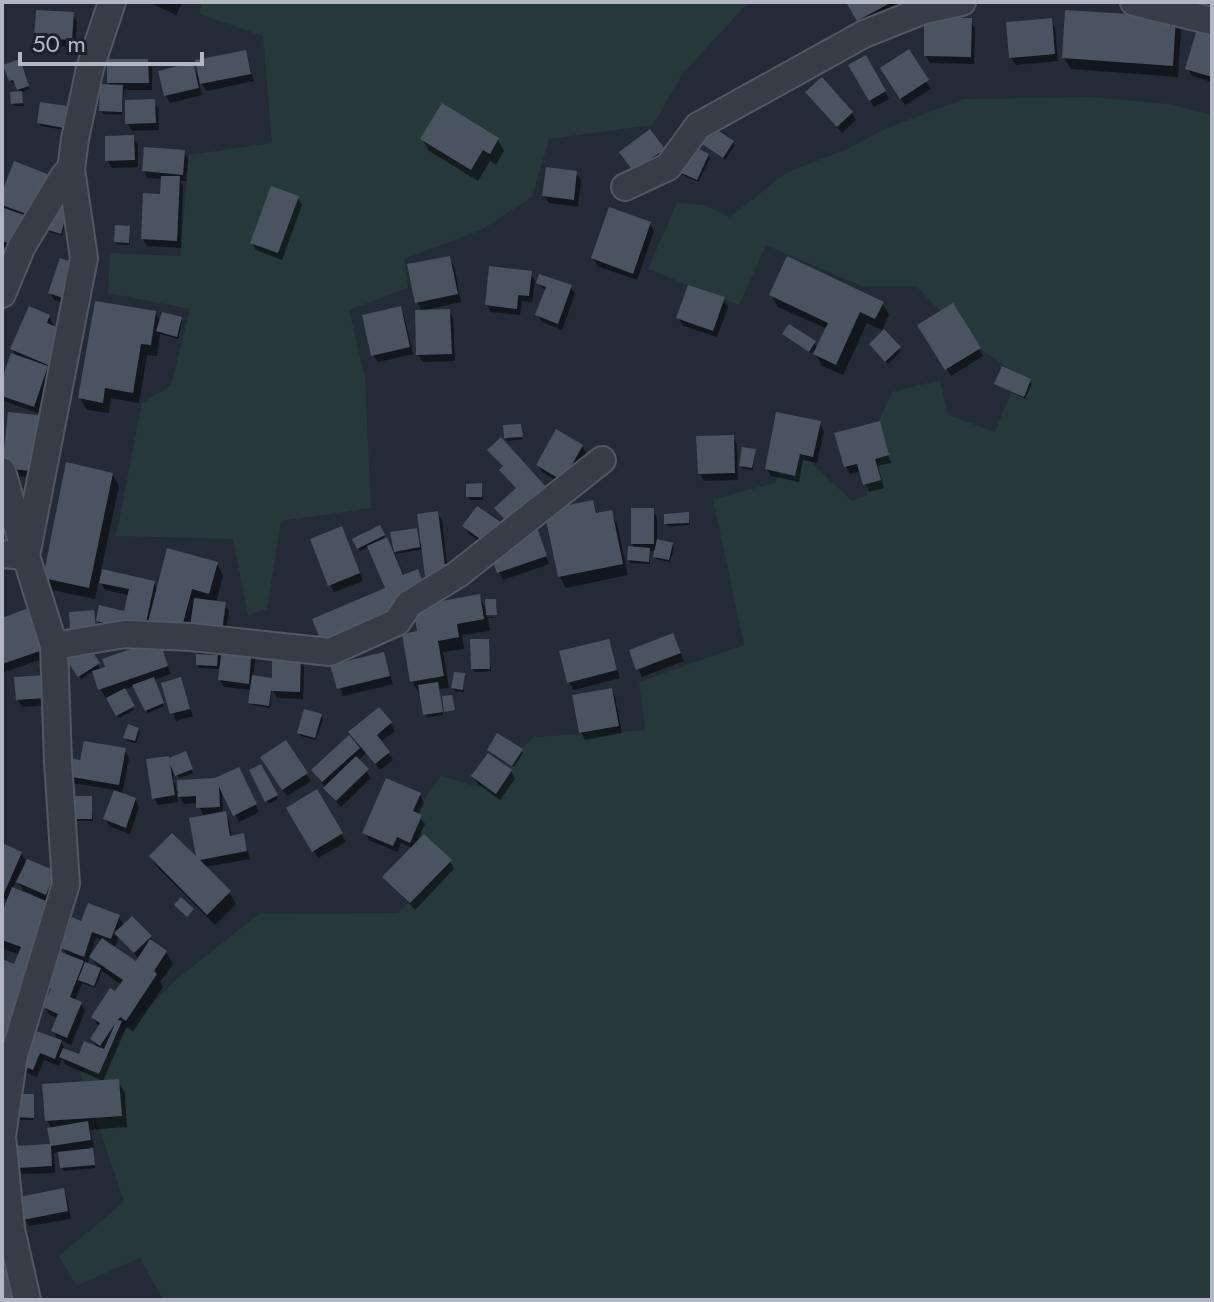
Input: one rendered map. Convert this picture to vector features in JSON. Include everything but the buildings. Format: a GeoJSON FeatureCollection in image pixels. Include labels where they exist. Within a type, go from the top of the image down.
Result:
{"type":"FeatureCollection","features":[{"type":"Feature","properties":{"kind":"street"},"geometry":{"type":"LineString","coordinates":[[14,555],[84,258],[71,169],[90,68],[112,2]]}},
{"type":"Feature","properties":{"kind":"street"},"geometry":{"type":"LineString","coordinates":[[625,187],[668,167],[698,126],[864,34],[924,10],[962,2]]}},
{"type":"Feature","properties":{"kind":"street"},"geometry":{"type":"LineString","coordinates":[[1134,2],[1212,21]]}},
{"type":"Feature","properties":{"kind":"street"},"geometry":{"type":"LineString","coordinates":[[2,294],[22,246],[71,169]]}},
{"type":"Feature","properties":{"kind":"street"},"geometry":{"type":"LineString","coordinates":[[54,646],[125,634],[191,637],[330,652],[397,622],[409,604],[458,574],[602,460]]}},
{"type":"Feature","properties":{"kind":"street"},"geometry":{"type":"LineString","coordinates":[[2,471],[14,555],[54,646],[66,884],[14,1055],[2,1136],[11,1229],[27,1300]]}},
{"type":"Feature","properties":{"kind":"shaded area"},"geometry":{"type":"Polygon","coordinates":[[[202,2],[749,2],[683,73],[653,125],[549,139],[532,197],[481,230],[404,259],[408,288],[349,310],[365,378],[371,508],[281,521],[267,609],[248,615],[233,539],[116,536],[142,403],[171,386],[190,309],[108,293],[110,253],[180,256],[189,155],[272,143],[263,36],[199,14],[202,2]]]}},
{"type":"Feature","properties":{"kind":"shaded area"},"geometry":{"type":"Polygon","coordinates":[[[1088,97],[1169,104],[1212,115],[1212,1300],[163,1300],[140,1258],[76,1286],[59,1256],[124,1202],[81,1074],[178,978],[259,914],[398,913],[449,865],[410,820],[441,776],[479,787],[534,737],[645,730],[639,682],[744,645],[713,499],[775,483],[793,445],[852,501],[867,495],[871,438],[892,392],[940,380],[948,415],[995,432],[1018,375],[972,343],[916,286],[861,286],[766,245],[739,305],[648,269],[677,203],[705,205],[730,217],[786,173],[847,149],[887,128],[964,99],[1088,97]]]}}]}
